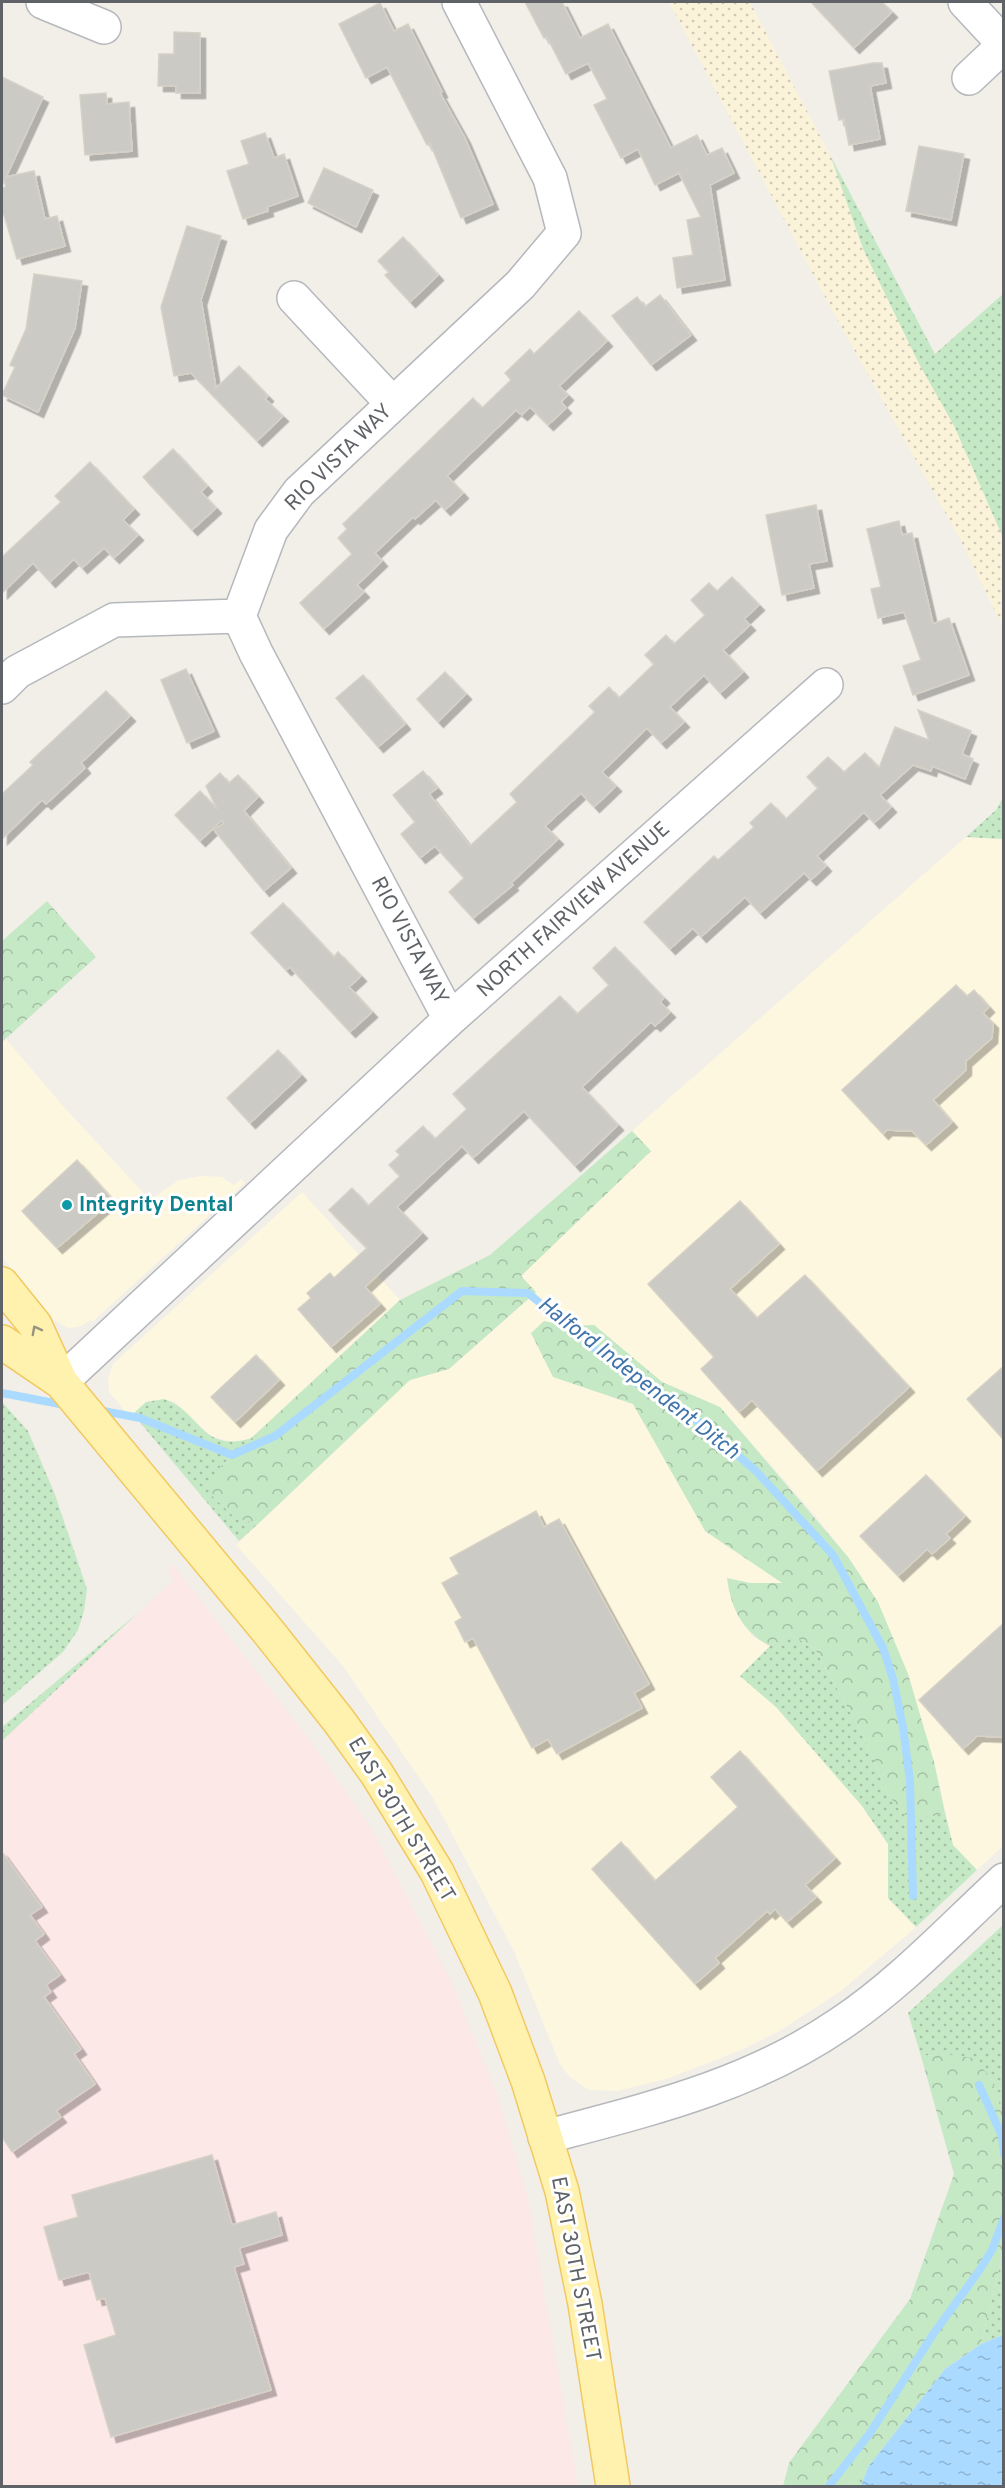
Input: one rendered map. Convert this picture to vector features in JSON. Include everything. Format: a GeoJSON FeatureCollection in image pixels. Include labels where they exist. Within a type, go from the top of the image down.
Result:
{"type":"FeatureCollection","features":[{"type":"Feature","properties":{"kind":"main road","name":"EAST 30TH STREET"},"geometry":{"type":"LineString","coordinates":[[2,1284],[35,1325],[61,1382],[305,1675],[377,1773],[437,1872],[495,1993],[545,2137],[574,2241],[613,2487]]}},
{"type":"Feature","properties":{"kind":"main road"},"geometry":{"type":"LineString","coordinates":[[2,1342],[61,1382]]}},
{"type":"Feature","properties":{"kind":"street"},"geometry":{"type":"LineString","coordinates":[[43,2],[104,27]]}},
{"type":"Feature","properties":{"kind":"street","name":"RIO VISTA WAY"},"geometry":{"type":"LineString","coordinates":[[450,1019],[256,653],[239,616],[271,530],[299,492],[520,285],[564,233],[550,178],[459,2]]}},
{"type":"Feature","properties":{"kind":"street"},"geometry":{"type":"LineString","coordinates":[[965,2],[1004,44],[969,78]]}},
{"type":"Feature","properties":{"kind":"street"},"geometry":{"type":"LineString","coordinates":[[294,298],[393,404]]}},
{"type":"Feature","properties":{"kind":"street"},"geometry":{"type":"LineString","coordinates":[[2,687],[17,672],[114,620],[239,616]]}},
{"type":"Feature","properties":{"kind":"street","name":"NORTH FAIRVIEW AVENUE"},"geometry":{"type":"LineString","coordinates":[[61,1382],[450,1019],[826,685]]}},
{"type":"Feature","properties":{"kind":"street"},"geometry":{"type":"LineString","coordinates":[[545,2137],[691,2097],[744,2076],[806,2045],[869,2002],[1004,1880]]}},
{"type":"Feature","properties":{"kind":"shaded area"},"geometry":{"type":"Polygon","coordinates":[[[966,837],[1003,839],[1004,1845],[977,1870],[953,1845],[934,1762],[908,1674],[878,1602],[848,1557],[813,1513],[720,1407],[662,1382],[595,1325],[568,1326],[544,1321],[553,1377],[633,1404],[676,1476],[752,1560],[783,1583],[750,1583],[727,1578],[752,1636],[770,1646],[740,1676],[776,1707],[862,1806],[888,1844],[888,1898],[916,1927],[841,1991],[781,2030],[741,2050],[669,2078],[618,2091],[589,2090],[570,2077],[560,2064],[514,1951],[433,1798],[343,1666],[236,1545],[410,1380],[449,1369],[536,1293],[521,1276],[651,1151],[632,1131],[966,837]]]}},
{"type":"Feature","properties":{"kind":"shaded area"},"geometry":{"type":"Polygon","coordinates":[[[6,1039],[63,1106],[150,1200],[179,1180],[201,1176],[222,1177],[234,1185],[241,1179],[245,1183],[92,1322],[90,1320],[82,1326],[69,1328],[55,1321],[2,1257],[2,1042],[6,1039]]]}},
{"type":"Feature","properties":{"kind":"shaded area"},"geometry":{"type":"Polygon","coordinates":[[[302,1192],[400,1300],[252,1438],[235,1443],[211,1436],[175,1402],[164,1399],[146,1402],[130,1417],[109,1392],[108,1379],[113,1364],[302,1192]]]}},
{"type":"Feature","properties":{"kind":"shaded area"},"geometry":{"type":"Polygon","coordinates":[[[173,1565],[309,1739],[371,1828],[449,1977],[497,2093],[528,2199],[578,2486],[2,2486],[2,1741],[174,1580],[167,1570],[173,1565]]]}},
{"type":"Feature","properties":{"kind":"green space"},"geometry":{"type":"Polygon","coordinates":[[[830,155],[935,354],[1003,294],[1003,538],[954,426],[919,364],[863,249],[830,155]]]}},
{"type":"Feature","properties":{"kind":"green space"},"geometry":{"type":"Polygon","coordinates":[[[1003,797],[1003,839],[966,837],[997,809],[1003,797]]]}},
{"type":"Feature","properties":{"kind":"green space"},"geometry":{"type":"Polygon","coordinates":[[[47,901],[96,957],[2,1042],[2,941],[47,901]]]}},
{"type":"Feature","properties":{"kind":"green space"},"geometry":{"type":"Polygon","coordinates":[[[632,1131],[651,1151],[521,1276],[536,1292],[449,1369],[410,1380],[259,1523],[236,1519],[212,1496],[211,1482],[220,1467],[400,1300],[490,1255],[632,1131]]]}},
{"type":"Feature","properties":{"kind":"green space"},"geometry":{"type":"Polygon","coordinates":[[[544,1321],[568,1326],[594,1325],[662,1382],[720,1407],[848,1557],[878,1602],[908,1674],[934,1762],[945,1813],[934,1816],[906,1816],[888,1795],[864,1737],[815,1649],[790,1634],[770,1646],[745,1626],[731,1600],[727,1578],[750,1583],[782,1583],[705,1531],[633,1404],[553,1377],[531,1333],[544,1321]]]}},
{"type":"Feature","properties":{"kind":"green space"},"geometry":{"type":"Polygon","coordinates":[[[164,1399],[186,1412],[211,1436],[235,1441],[252,1438],[220,1467],[236,1519],[259,1523],[239,1541],[133,1414],[146,1402],[164,1399]]]}},
{"type":"Feature","properties":{"kind":"green space"},"geometry":{"type":"Polygon","coordinates":[[[2,1402],[28,1431],[54,1492],[87,1589],[78,1630],[63,1652],[2,1705],[2,1402]]]}},
{"type":"Feature","properties":{"kind":"green space"},"geometry":{"type":"Polygon","coordinates":[[[139,1612],[2,1741],[2,1727],[139,1612]]]}},
{"type":"Feature","properties":{"kind":"green space"},"geometry":{"type":"Polygon","coordinates":[[[790,1634],[815,1649],[864,1737],[888,1795],[906,1816],[934,1816],[945,1813],[953,1845],[977,1870],[916,1927],[888,1898],[888,1844],[862,1806],[776,1707],[740,1676],[770,1646],[790,1634]]]}},
{"type":"Feature","properties":{"kind":"green space"},"geometry":{"type":"Polygon","coordinates":[[[1003,1925],[1003,2118],[991,2078],[946,2054],[921,2056],[908,2013],[1003,1925]]]}},
{"type":"Feature","properties":{"kind":"green space"},"geometry":{"type":"Polygon","coordinates":[[[946,2054],[973,2058],[991,2078],[1004,2118],[1003,2252],[981,2344],[945,2369],[868,2467],[847,2486],[783,2486],[789,2463],[910,2299],[954,2174],[921,2056],[946,2054]]]}},
{"type":"Feature","properties":{"kind":"green space"},"geometry":{"type":"Polygon","coordinates":[[[1003,2252],[1003,2335],[981,2344],[1003,2252]]]}},
{"type":"Feature","properties":{"kind":"green space"},"geometry":{"type":"Polygon","coordinates":[[[868,2467],[861,2486],[847,2486],[868,2467]]]}},
{"type":"Feature","properties":{"kind":"sand"},"geometry":{"type":"Polygon","coordinates":[[[669,2],[750,2],[830,155],[863,249],[919,364],[954,426],[1003,538],[1003,628],[961,541],[833,312],[669,2]]]}},
{"type":"Feature","properties":{"kind":"water"},"geometry":{"type":"Polygon","coordinates":[[[1003,2335],[1003,2486],[861,2486],[868,2467],[945,2369],[981,2344],[1003,2335]]]}},
{"type":"Feature","properties":{"kind":"building"},"geometry":{"type":"Polygon","coordinates":[[[525,2],[562,2],[580,38],[608,24],[671,148],[697,135],[707,155],[722,148],[734,173],[710,185],[725,280],[677,288],[673,258],[693,255],[687,220],[701,217],[679,173],[655,185],[638,149],[621,158],[594,105],[607,99],[588,63],[566,74],[525,2]]]}},
{"type":"Feature","properties":{"kind":"building"},"geometry":{"type":"Polygon","coordinates":[[[811,2],[882,2],[892,12],[854,48],[811,2]]]}},
{"type":"Feature","properties":{"kind":"building"},"geometry":{"type":"Polygon","coordinates":[[[380,3],[394,31],[408,24],[442,92],[440,93],[465,138],[493,204],[461,218],[430,143],[427,145],[387,67],[366,78],[339,24],[380,3]]]}},
{"type":"Feature","properties":{"kind":"building"},"geometry":{"type":"Polygon","coordinates":[[[174,32],[200,33],[200,93],[176,93],[176,86],[158,86],[159,54],[174,54],[174,32]]]}},
{"type":"Feature","properties":{"kind":"building"},"geometry":{"type":"Polygon","coordinates":[[[882,63],[886,83],[870,86],[880,139],[849,145],[844,119],[839,120],[829,71],[882,63]]]}},
{"type":"Feature","properties":{"kind":"building"},"geometry":{"type":"Polygon","coordinates":[[[2,77],[43,97],[6,177],[34,171],[45,219],[57,216],[65,246],[17,259],[4,215],[2,215],[2,188],[6,187],[4,180],[2,186],[2,77]]]}},
{"type":"Feature","properties":{"kind":"building"},"geometry":{"type":"Polygon","coordinates":[[[106,93],[107,104],[129,102],[132,151],[85,155],[80,95],[106,93]]]}},
{"type":"Feature","properties":{"kind":"building"},"geometry":{"type":"Polygon","coordinates":[[[265,133],[274,158],[284,154],[298,196],[267,207],[268,211],[243,219],[227,171],[249,164],[241,141],[265,133]]]}},
{"type":"Feature","properties":{"kind":"building"},"geometry":{"type":"Polygon","coordinates":[[[919,146],[964,154],[951,220],[906,211],[919,146]]]}},
{"type":"Feature","properties":{"kind":"building"},"geometry":{"type":"Polygon","coordinates":[[[324,168],[373,190],[356,227],[308,203],[324,168]]]}},
{"type":"Feature","properties":{"kind":"building"},"geometry":{"type":"Polygon","coordinates":[[[187,226],[221,236],[201,300],[216,388],[239,366],[268,396],[265,399],[283,416],[257,441],[191,373],[174,376],[161,307],[187,226]]]}},
{"type":"Feature","properties":{"kind":"building"},"geometry":{"type":"Polygon","coordinates":[[[403,237],[438,275],[410,302],[385,275],[389,272],[378,261],[403,237]]]}},
{"type":"Feature","properties":{"kind":"building"},"geometry":{"type":"Polygon","coordinates":[[[34,274],[82,281],[75,328],[38,412],[2,395],[15,367],[10,365],[26,329],[34,274]]]}},
{"type":"Feature","properties":{"kind":"building"},"geometry":{"type":"Polygon","coordinates":[[[660,295],[691,335],[651,365],[612,316],[637,297],[645,307],[660,295]]]}},
{"type":"Feature","properties":{"kind":"building"},"geometry":{"type":"Polygon","coordinates":[[[579,311],[607,341],[559,386],[568,395],[561,402],[566,408],[548,425],[530,407],[522,415],[516,410],[447,476],[463,493],[445,510],[436,500],[415,519],[413,517],[375,553],[382,561],[357,585],[364,592],[324,629],[300,603],[352,554],[338,538],[347,529],[343,524],[473,398],[482,408],[511,380],[505,373],[530,349],[534,354],[579,311]]]}},
{"type":"Feature","properties":{"kind":"building"},"geometry":{"type":"Polygon","coordinates":[[[173,449],[207,486],[201,492],[216,508],[192,530],[143,477],[173,449]]]}},
{"type":"Feature","properties":{"kind":"building"},"geometry":{"type":"Polygon","coordinates":[[[90,462],[134,509],[123,520],[138,535],[114,558],[104,548],[82,568],[74,559],[50,582],[33,563],[2,593],[2,557],[61,502],[55,496],[90,462]]]}},
{"type":"Feature","properties":{"kind":"building"},"geometry":{"type":"Polygon","coordinates":[[[816,505],[827,561],[809,564],[814,588],[782,595],[766,515],[816,505]]]}},
{"type":"Feature","properties":{"kind":"building"},"geometry":{"type":"Polygon","coordinates":[[[899,521],[902,535],[912,533],[933,624],[949,618],[969,675],[913,695],[903,666],[921,660],[904,612],[878,618],[871,589],[881,587],[867,529],[899,521]]]}},
{"type":"Feature","properties":{"kind":"building"},"geometry":{"type":"Polygon","coordinates":[[[732,577],[759,605],[744,619],[750,625],[723,650],[743,672],[720,693],[704,675],[670,707],[684,722],[661,743],[647,728],[602,772],[616,786],[594,807],[581,793],[545,826],[558,839],[511,883],[513,885],[473,918],[449,892],[464,878],[435,846],[420,858],[401,834],[415,822],[393,795],[423,771],[437,788],[429,794],[470,846],[517,802],[510,794],[595,712],[589,706],[609,687],[619,698],[654,664],[645,655],[666,635],[674,644],[705,615],[691,600],[709,583],[717,591],[732,577]]]}},
{"type":"Feature","properties":{"kind":"building"},"geometry":{"type":"Polygon","coordinates":[[[186,669],[214,731],[187,743],[161,680],[186,669]]]}},
{"type":"Feature","properties":{"kind":"building"},"geometry":{"type":"Polygon","coordinates":[[[445,672],[466,694],[438,722],[417,699],[445,672]]]}},
{"type":"Feature","properties":{"kind":"building"},"geometry":{"type":"Polygon","coordinates":[[[363,675],[405,724],[378,747],[336,698],[363,675]]]}},
{"type":"Feature","properties":{"kind":"building"},"geometry":{"type":"Polygon","coordinates":[[[106,691],[130,716],[81,763],[85,768],[46,804],[42,800],[2,839],[2,794],[33,765],[30,762],[106,691]]]}},
{"type":"Feature","properties":{"kind":"building"},"geometry":{"type":"Polygon","coordinates":[[[918,710],[971,731],[962,754],[973,759],[965,779],[932,766],[931,771],[913,765],[880,795],[891,807],[874,823],[864,812],[817,856],[826,866],[811,880],[804,873],[760,913],[745,897],[701,937],[693,928],[670,949],[644,922],[714,856],[718,860],[754,827],[750,823],[771,803],[786,819],[818,788],[807,777],[828,757],[844,772],[865,753],[879,768],[895,727],[929,740],[918,710]]]}},
{"type":"Feature","properties":{"kind":"building"},"geometry":{"type":"Polygon","coordinates":[[[220,773],[229,783],[238,775],[258,797],[244,811],[291,868],[264,891],[214,830],[224,823],[222,820],[200,841],[175,815],[200,791],[217,809],[206,786],[220,773]]]}},
{"type":"Feature","properties":{"kind":"building"},"geometry":{"type":"Polygon","coordinates":[[[283,903],[334,957],[338,952],[361,976],[349,987],[372,1012],[350,1032],[290,967],[286,970],[251,933],[283,903]]]}},
{"type":"Feature","properties":{"kind":"building"},"geometry":{"type":"Polygon","coordinates":[[[615,947],[664,998],[660,1002],[670,1012],[655,1026],[651,1022],[582,1087],[618,1125],[575,1166],[524,1111],[473,1158],[462,1146],[397,1207],[422,1233],[365,1287],[380,1304],[331,1347],[298,1309],[311,1298],[307,1293],[330,1273],[334,1278],[367,1248],[329,1210],[352,1188],[368,1206],[400,1176],[389,1165],[400,1155],[396,1151],[423,1126],[435,1139],[467,1109],[453,1094],[560,996],[577,1014],[609,985],[593,968],[615,947]]]}},
{"type":"Feature","properties":{"kind":"building"},"geometry":{"type":"Polygon","coordinates":[[[956,985],[967,996],[974,990],[989,1007],[983,1013],[993,1023],[992,1038],[966,1061],[966,1070],[933,1100],[952,1122],[926,1145],[912,1131],[887,1130],[883,1134],[842,1090],[956,985]]]}},
{"type":"Feature","properties":{"kind":"building"},"geometry":{"type":"Polygon","coordinates":[[[278,1050],[301,1075],[250,1123],[227,1098],[278,1050]]]}},
{"type":"Feature","properties":{"kind":"building","name":"Integrity Dental"},"geometry":{"type":"Polygon","coordinates":[[[77,1160],[113,1200],[57,1248],[22,1211],[77,1160]]]}},
{"type":"Feature","properties":{"kind":"building"},"geometry":{"type":"Polygon","coordinates":[[[740,1201],[779,1244],[730,1289],[757,1318],[805,1275],[909,1387],[817,1471],[752,1400],[739,1412],[701,1369],[714,1357],[648,1284],[740,1201]]]}},
{"type":"Feature","properties":{"kind":"building"},"geometry":{"type":"Polygon","coordinates":[[[256,1355],[279,1380],[235,1422],[211,1397],[256,1355]]]}},
{"type":"Feature","properties":{"kind":"building"},"geometry":{"type":"Polygon","coordinates":[[[1004,1366],[1004,1440],[967,1399],[1004,1366]]]}},
{"type":"Feature","properties":{"kind":"building"},"geometry":{"type":"Polygon","coordinates":[[[926,1475],[965,1516],[946,1534],[950,1538],[932,1554],[927,1549],[898,1576],[860,1536],[926,1475]]]}},
{"type":"Feature","properties":{"kind":"building"},"geometry":{"type":"Polygon","coordinates":[[[536,1511],[544,1527],[559,1519],[649,1684],[634,1693],[642,1708],[557,1754],[548,1739],[532,1748],[473,1638],[465,1642],[455,1622],[462,1618],[442,1583],[459,1574],[450,1558],[536,1511]]]}},
{"type":"Feature","properties":{"kind":"building"},"geometry":{"type":"Polygon","coordinates":[[[1004,1623],[1004,1737],[977,1736],[963,1749],[919,1700],[1004,1623]]]}},
{"type":"Feature","properties":{"kind":"building"},"geometry":{"type":"Polygon","coordinates":[[[740,1751],[835,1858],[805,1885],[816,1897],[787,1922],[775,1909],[770,1914],[767,1911],[715,1958],[719,1963],[695,1984],[592,1869],[621,1842],[655,1881],[738,1807],[711,1777],[740,1751]]]}},
{"type":"Feature","properties":{"kind":"building"},"geometry":{"type":"Polygon","coordinates":[[[2,1852],[42,1907],[30,1915],[44,1934],[35,1941],[60,1975],[46,1985],[51,1992],[44,1997],[81,2049],[74,2054],[95,2084],[56,2111],[61,2117],[12,2152],[2,2137],[2,1852]]]}},
{"type":"Feature","properties":{"kind":"building"},"geometry":{"type":"Polygon","coordinates":[[[212,2155],[232,2225],[276,2212],[282,2235],[239,2248],[244,2264],[234,2267],[271,2390],[111,2437],[84,2345],[116,2335],[105,2298],[97,2300],[89,2272],[59,2280],[44,2227],[78,2217],[72,2195],[212,2155]]]}},
{"type":"Feature","properties":{"kind":"waterway","name":"Halford Independent Ditch"},"geometry":{"type":"LineString","coordinates":[[98,1410],[140,1418],[232,1455],[275,1436],[462,1291],[528,1293],[635,1382],[699,1422],[756,1471],[833,1555],[883,1648],[893,1679],[903,1727],[910,1781],[913,1896]]}},
{"type":"Feature","properties":{"kind":"waterway","name":"Halford Independent Ditch"},"geometry":{"type":"LineString","coordinates":[[2,1393],[65,1405]]}},
{"type":"Feature","properties":{"kind":"waterway","name":"Halford Independent Ditch"},"geometry":{"type":"LineString","coordinates":[[979,2085],[1002,2136],[1004,2154]]}},
{"type":"Feature","properties":{"kind":"waterway","name":"Halford Independent Ditch"},"geometry":{"type":"LineString","coordinates":[[829,2486],[870,2433],[934,2333],[979,2271],[992,2250],[1004,2218]]}},
{"type":"Feature","properties":{"kind":"place","name":"Integrity Dental"},"geometry":{"type":"Point","coordinates":[67,1205]}}]}
